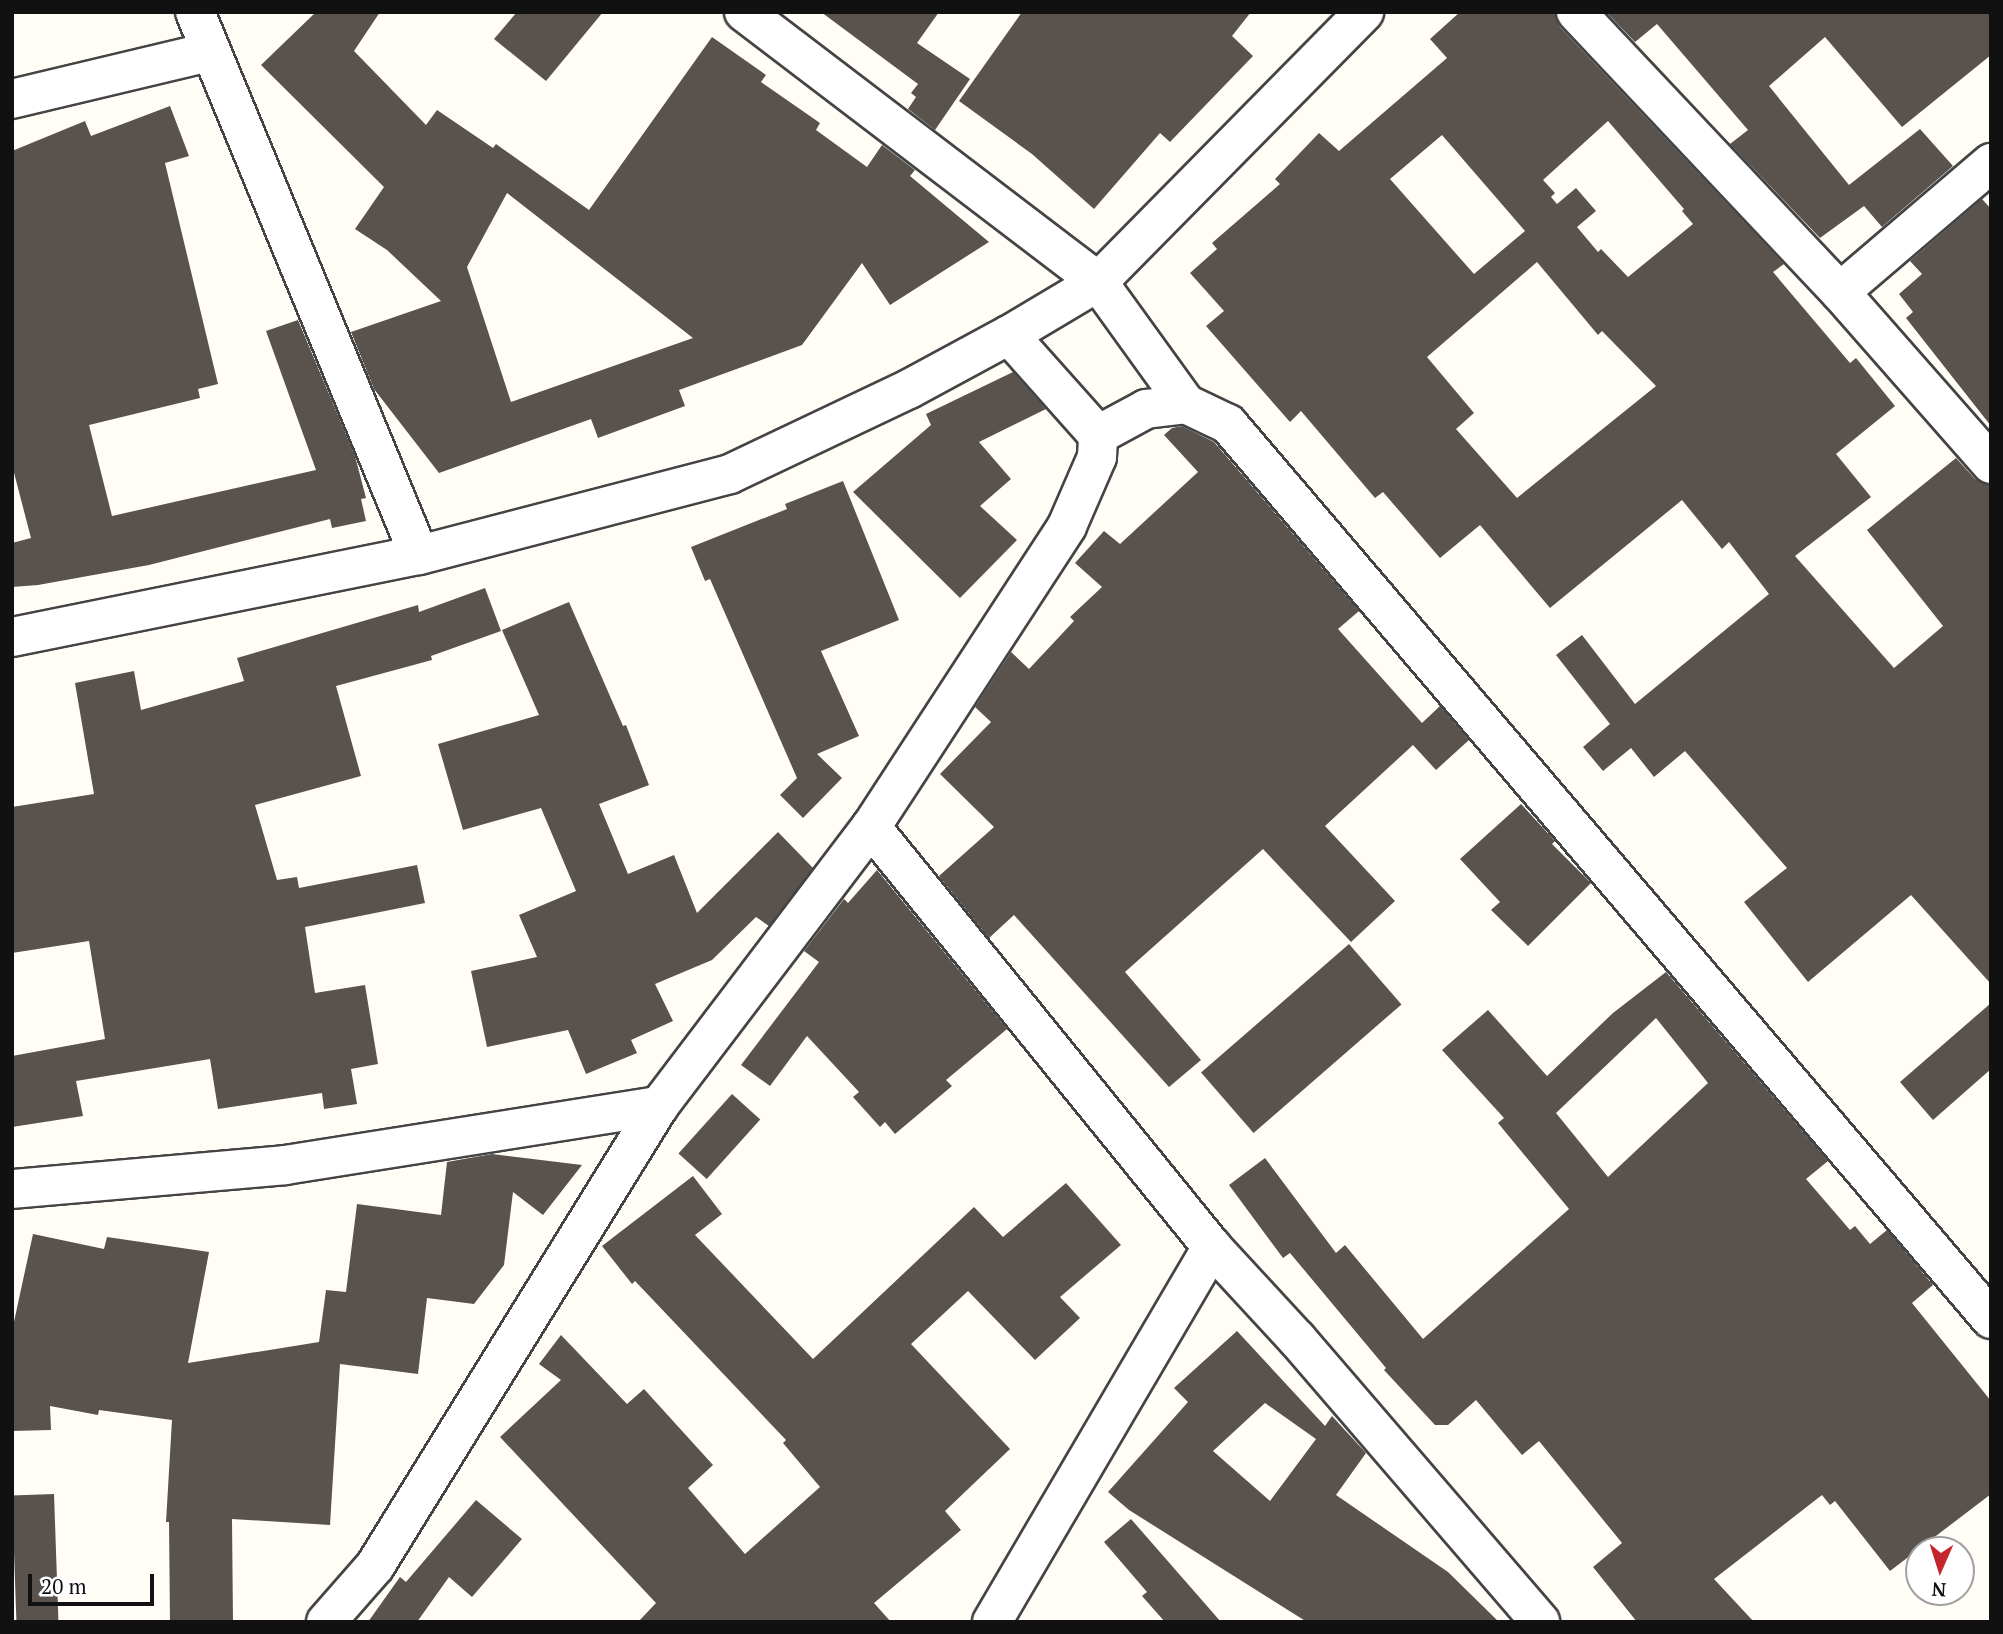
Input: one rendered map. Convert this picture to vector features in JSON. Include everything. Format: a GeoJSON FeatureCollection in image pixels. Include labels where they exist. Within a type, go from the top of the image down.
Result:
{"type":"FeatureCollection","features":[{"type":"Feature","properties":{"kind":"street"},"geometry":{"type":"LineString","coordinates":[[195,12],[419,555]]}},
{"type":"Feature","properties":{"kind":"street"},"geometry":{"type":"LineString","coordinates":[[744,12],[1098,282],[1186,404],[1228,424],[1991,1319]]}},
{"type":"Feature","properties":{"kind":"street"},"geometry":{"type":"LineString","coordinates":[[12,637],[419,555],[730,474],[909,389],[1009,335],[1098,282],[1364,12]]}},
{"type":"Feature","properties":{"kind":"street"},"geometry":{"type":"LineString","coordinates":[[1576,12],[1840,292],[1991,464]]}},
{"type":"Feature","properties":{"kind":"street"},"geometry":{"type":"LineString","coordinates":[[12,99],[210,52]]}},
{"type":"Feature","properties":{"kind":"street"},"geometry":{"type":"LineString","coordinates":[[1840,292],[1991,163]]}},
{"type":"Feature","properties":{"kind":"street"},"geometry":{"type":"LineString","coordinates":[[326,1622],[375,1566],[659,1106],[870,827],[1067,526],[1097,457],[1098,435],[1009,335]]}},
{"type":"Feature","properties":{"kind":"street"},"geometry":{"type":"LineString","coordinates":[[1098,435],[1146,409],[1186,404]]}},
{"type":"Feature","properties":{"kind":"street"},"geometry":{"type":"LineString","coordinates":[[870,827],[1212,1247],[1297,1339],[1541,1622]]}},
{"type":"Feature","properties":{"kind":"street"},"geometry":{"type":"LineString","coordinates":[[12,1189],[285,1165],[659,1106]]}},
{"type":"Feature","properties":{"kind":"street"},"geometry":{"type":"LineString","coordinates":[[992,1622],[1212,1247]]}},
{"type":"Feature","properties":{"kind":"building"},"geometry":{"type":"Polygon","coordinates":[[[316,12],[380,12],[354,51],[426,125],[437,110],[493,148],[496,144],[589,210],[712,37],[766,75],[761,82],[820,123],[816,130],[867,167],[882,145],[915,170],[910,176],[989,242],[890,305],[862,263],[802,345],[679,390],[685,406],[598,438],[591,419],[439,473],[374,389],[351,332],[441,301],[387,250],[355,229],[384,187],[261,65],[316,12]],[[507,193],[467,267],[511,402],[693,338],[507,193]]]}},
{"type":"Feature","properties":{"kind":"building"},"geometry":{"type":"Polygon","coordinates":[[[517,12],[603,12],[546,81],[494,39],[517,12]]]}},
{"type":"Feature","properties":{"kind":"building"},"geometry":{"type":"Polygon","coordinates":[[[821,12],[939,12],[917,43],[970,79],[935,130],[908,109],[916,97],[911,93],[918,84],[821,12]]]}},
{"type":"Feature","properties":{"kind":"building"},"geometry":{"type":"Polygon","coordinates":[[[1022,12],[1251,12],[1232,36],[1253,56],[1170,142],[1160,133],[1094,209],[1032,154],[959,101],[1022,12]]]}},
{"type":"Feature","properties":{"kind":"building"},"geometry":{"type":"Polygon","coordinates":[[[1460,12],[1555,12],[1560,27],[1784,264],[1773,272],[1850,363],[1856,358],[1895,406],[1836,454],[1871,497],[1795,556],[1894,668],[1943,626],[1867,530],[1956,458],[1975,479],[1991,485],[1991,984],[1911,895],[1808,982],[1744,902],[1787,868],[1685,751],[1654,777],[1631,748],[1603,771],[1583,747],[1610,724],[1556,655],[1582,635],[1635,704],[1769,594],[1729,542],[1722,549],[1682,500],[1550,608],[1480,525],[1440,558],[1383,492],[1375,498],[1301,411],[1290,422],[1206,326],[1224,311],[1190,273],[1217,249],[1212,243],[1280,184],[1275,179],[1319,133],[1339,151],[1447,58],[1430,39],[1460,12]],[[1608,121],[1543,180],[1555,193],[1551,197],[1557,204],[1576,188],[1596,211],[1577,227],[1598,252],[1601,249],[1628,277],[1693,224],[1682,211],[1684,209],[1608,121]],[[1442,135],[1390,179],[1474,274],[1525,231],[1442,135]],[[1537,262],[1427,357],[1474,413],[1456,429],[1517,498],[1656,386],[1602,331],[1598,335],[1537,262]]]}},
{"type":"Feature","properties":{"kind":"building"},"geometry":{"type":"Polygon","coordinates":[[[1606,12],[1991,12],[1991,55],[1902,127],[1825,37],[1769,86],[1849,185],[1920,129],[1953,166],[1882,227],[1864,206],[1820,238],[1730,144],[1748,130],[1657,24],[1635,42],[1606,12]]]}},
{"type":"Feature","properties":{"kind":"building"},"geometry":{"type":"Polygon","coordinates":[[[170,106],[189,156],[165,163],[218,384],[198,389],[200,398],[89,425],[112,516],[316,470],[266,331],[298,320],[355,456],[366,498],[361,499],[366,521],[332,528],[330,519],[149,565],[38,585],[12,587],[12,543],[31,538],[12,465],[12,151],[85,121],[91,136],[170,106]]]}},
{"type":"Feature","properties":{"kind":"building"},"geometry":{"type":"Polygon","coordinates":[[[1982,199],[1991,209],[1991,426],[1906,318],[1913,312],[1899,294],[1922,274],[1910,261],[1982,199]]]}},
{"type":"Feature","properties":{"kind":"building"},"geometry":{"type":"Polygon","coordinates":[[[1013,372],[1046,409],[979,442],[1011,479],[980,506],[1017,540],[960,598],[853,492],[931,425],[926,414],[1013,372]]]}},
{"type":"Feature","properties":{"kind":"building"},"geometry":{"type":"Polygon","coordinates":[[[1182,426],[1214,442],[1359,611],[1338,629],[1422,723],[1440,706],[1469,740],[1436,770],[1413,745],[1325,826],[1395,901],[1351,942],[1263,849],[1125,972],[1201,1060],[1169,1087],[1014,915],[989,938],[939,876],[994,827],[940,774],[991,722],[975,707],[1011,652],[1029,669],[1074,621],[1070,617],[1102,587],[1075,563],[1104,531],[1120,544],[1198,472],[1164,435],[1172,428],[1182,426]]]}},
{"type":"Feature","properties":{"kind":"building"},"geometry":{"type":"Polygon","coordinates":[[[843,481],[899,620],[821,651],[859,736],[817,754],[842,778],[803,818],[780,795],[797,778],[710,579],[705,581],[691,547],[787,509],[785,504],[843,481]]]}},
{"type":"Feature","properties":{"kind":"building"},"geometry":{"type":"Polygon","coordinates":[[[485,588],[501,631],[431,656],[432,660],[336,686],[361,776],[255,805],[277,880],[297,877],[299,888],[417,865],[425,903],[305,927],[315,993],[365,985],[378,1064],[351,1069],[357,1104],[324,1109],[322,1093],[218,1109],[210,1059],[76,1081],[83,1116],[12,1127],[12,1056],[105,1039],[89,941],[12,953],[12,807],[94,794],[75,683],[134,671],[141,710],[244,681],[237,658],[418,605],[419,612],[485,588]]]}},
{"type":"Feature","properties":{"kind":"building"},"geometry":{"type":"Polygon","coordinates":[[[569,602],[623,726],[626,725],[649,785],[599,804],[628,874],[674,855],[697,913],[778,832],[813,868],[769,926],[756,917],[712,960],[655,984],[673,1021],[631,1040],[637,1053],[586,1074],[568,1030],[487,1047],[471,971],[537,957],[519,915],[576,891],[541,808],[463,830],[438,744],[539,715],[502,630],[569,602]]]}},
{"type":"Feature","properties":{"kind":"building"},"geometry":{"type":"Polygon","coordinates":[[[1521,804],[1555,841],[1552,844],[1591,883],[1528,946],[1491,910],[1500,902],[1460,859],[1521,804]]]}},
{"type":"Feature","properties":{"kind":"building"},"geometry":{"type":"Polygon","coordinates":[[[877,870],[1007,1029],[946,1080],[952,1086],[895,1134],[885,1122],[880,1127],[853,1097],[859,1092],[807,1036],[770,1086],[741,1065],[819,962],[804,951],[844,899],[848,903],[877,870]]]}},
{"type":"Feature","properties":{"kind":"building"},"geometry":{"type":"Polygon","coordinates":[[[1349,944],[1401,1004],[1254,1133],[1201,1073],[1349,944]]]}},
{"type":"Feature","properties":{"kind":"building"},"geometry":{"type":"Polygon","coordinates":[[[1666,972],[1828,1161],[1806,1179],[1850,1230],[1855,1226],[1870,1244],[1887,1230],[1933,1285],[1912,1303],[1991,1401],[1991,1494],[1936,1536],[1905,1536],[1905,1560],[1890,1571],[1835,1501],[1830,1505],[1822,1495],[1714,1579],[1754,1622],[1637,1622],[1593,1567],[1622,1543],[1539,1441],[1522,1455],[1476,1400],[1448,1425],[1435,1425],[1384,1370],[1386,1368],[1290,1253],[1283,1258],[1229,1185],[1265,1158],[1336,1253],[1345,1245],[1423,1339],[1569,1209],[1498,1123],[1504,1118],[1442,1050],[1488,1010],[1547,1076],[1613,1013],[1666,972]],[[1656,1018],[1556,1113],[1608,1177],[1708,1083],[1656,1018]]]}},
{"type":"Feature","properties":{"kind":"building"},"geometry":{"type":"Polygon","coordinates":[[[1991,1003],[1991,1069],[1933,1120],[1900,1082],[1991,1003]]]}},
{"type":"Feature","properties":{"kind":"building"},"geometry":{"type":"Polygon","coordinates":[[[732,1094],[760,1119],[707,1179],[678,1153],[732,1094]]]}},
{"type":"Feature","properties":{"kind":"building"},"geometry":{"type":"Polygon","coordinates":[[[492,1154],[582,1165],[543,1215],[513,1192],[504,1265],[474,1304],[427,1298],[418,1374],[340,1364],[330,1525],[232,1519],[233,1622],[170,1622],[169,1522],[166,1522],[172,1420],[99,1410],[98,1415],[50,1406],[51,1430],[12,1431],[12,1331],[33,1234],[104,1249],[107,1237],[209,1252],[188,1363],[319,1342],[326,1290],[346,1292],[357,1204],[441,1215],[447,1162],[492,1154]]]}},
{"type":"Feature","properties":{"kind":"building"},"geometry":{"type":"Polygon","coordinates":[[[693,1176],[722,1214],[695,1235],[813,1359],[974,1207],[1003,1237],[1066,1183],[1121,1245],[1060,1297],[1080,1318],[1035,1360],[968,1291],[911,1344],[1010,1449],[945,1511],[961,1530],[874,1603],[891,1622],[638,1622],[656,1603],[500,1437],[561,1380],[539,1364],[561,1335],[627,1404],[644,1389],[713,1465],[688,1488],[745,1554],[820,1487],[783,1443],[786,1440],[635,1281],[632,1284],[602,1246],[693,1176]]]}},
{"type":"Feature","properties":{"kind":"building"},"geometry":{"type":"Polygon","coordinates":[[[1237,1331],[1325,1426],[1332,1416],[1366,1453],[1336,1495],[1448,1572],[1499,1622],[1307,1622],[1129,1510],[1108,1492],[1188,1402],[1174,1388],[1237,1331]],[[1265,1403],[1213,1451],[1270,1501],[1316,1439],[1265,1403]]]}},
{"type":"Feature","properties":{"kind":"building"},"geometry":{"type":"Polygon","coordinates":[[[54,1494],[58,1622],[16,1622],[12,1495],[54,1494]]]}},
{"type":"Feature","properties":{"kind":"building"},"geometry":{"type":"Polygon","coordinates":[[[476,1500],[522,1539],[472,1597],[449,1577],[417,1622],[368,1622],[400,1577],[406,1582],[476,1500]]]}},
{"type":"Feature","properties":{"kind":"building"},"geometry":{"type":"Polygon","coordinates":[[[1131,1519],[1221,1622],[1165,1622],[1142,1596],[1147,1592],[1104,1542],[1131,1519]]]}}]}
